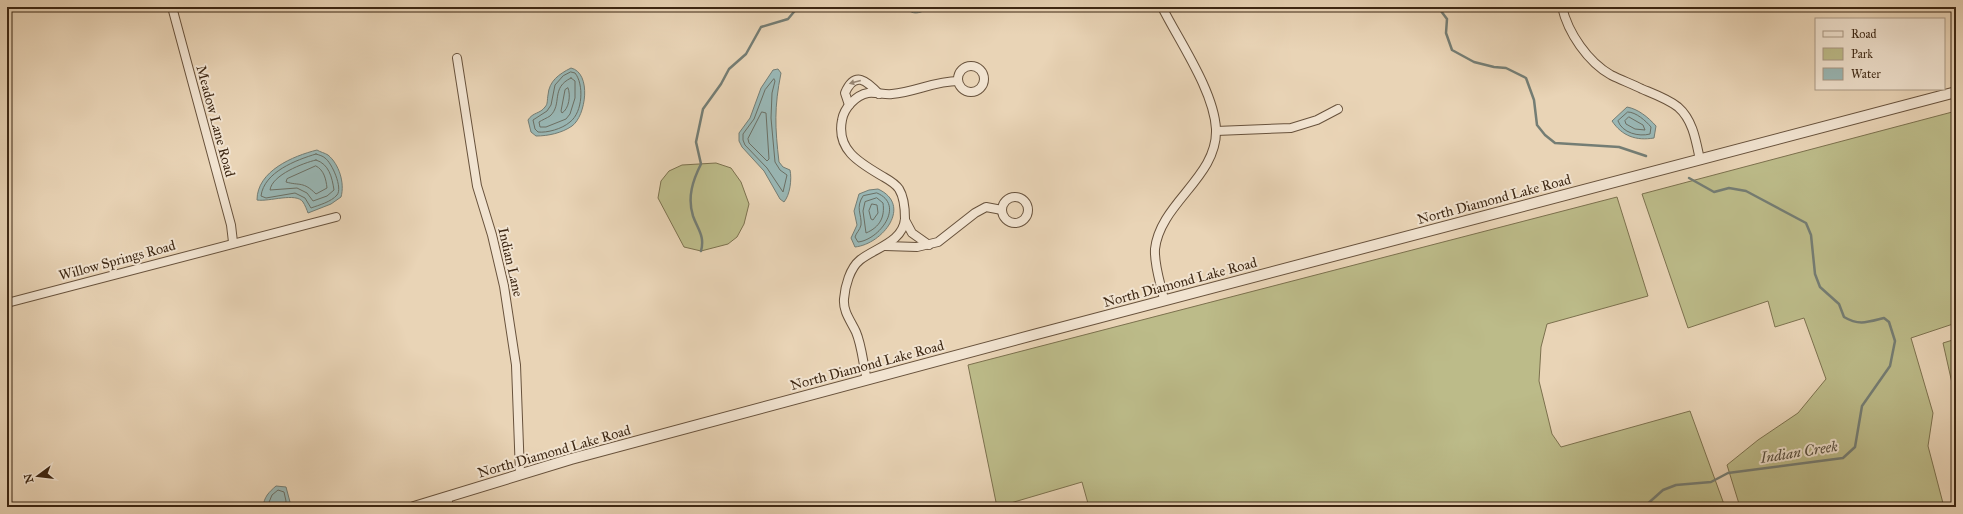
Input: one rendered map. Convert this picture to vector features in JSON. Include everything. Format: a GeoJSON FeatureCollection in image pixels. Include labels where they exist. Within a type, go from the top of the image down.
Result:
{"type":"FeatureCollection","features":[{"type":"Feature","properties":{"kind":"street","name":"Meadow Lane Road"},"geometry":{"type":"LineString","coordinates":[[172,7],[231,225],[234,242]]}},
{"type":"Feature","properties":{"kind":"street"},"geometry":{"type":"LineString","coordinates":[[1162,7],[1206,94],[1214,116],[1216,131],[1212,151],[1199,178],[1166,219],[1159,232],[1155,251],[1155,262],[1164,300]]}},
{"type":"Feature","properties":{"kind":"street"},"geometry":{"type":"LineString","coordinates":[[1562,7],[1571,30],[1593,61],[1610,75],[1663,98],[1678,107],[1687,118],[1693,130],[1700,160]]}},
{"type":"Feature","properties":{"kind":"street","name":"Indian Lane"},"geometry":{"type":"LineString","coordinates":[[457,58],[477,186],[492,235],[504,286],[516,365],[520,474]]}},
{"type":"Feature","properties":{"kind":"street"},"geometry":{"type":"LineString","coordinates":[[849,105],[845,92],[849,83],[856,80],[862,80],[869,83],[879,94]]}},
{"type":"Feature","properties":{"kind":"street"},"geometry":{"type":"LineString","coordinates":[[929,245],[912,233],[905,220],[903,200],[899,190],[892,182],[855,159],[847,151],[840,127],[842,115],[849,105],[868,93],[893,94],[946,81],[958,81]]}},
{"type":"Feature","properties":{"kind":"street","name":"North Diamond Lake Road"},"geometry":{"type":"LineString","coordinates":[[414,507],[520,474],[1164,300],[1956,92]]}},
{"type":"Feature","properties":{"kind":"street"},"geometry":{"type":"LineString","coordinates":[[1216,131],[1291,128],[1317,120],[1338,109]]}},
{"type":"Feature","properties":{"kind":"street"},"geometry":{"type":"LineString","coordinates":[[885,246],[929,245],[938,242],[974,213],[986,207],[1002,210]]}},
{"type":"Feature","properties":{"kind":"street","name":"Willow Springs Road"},"geometry":{"type":"LineString","coordinates":[[7,303],[234,242],[256,238],[336,217]]}},
{"type":"Feature","properties":{"kind":"street"},"geometry":{"type":"LineString","coordinates":[[867,380],[856,333],[844,309],[844,298],[850,274],[859,261],[885,246],[902,228],[905,220]]}},
{"type":"Feature","properties":{"kind":"street"},"geometry":{"type":"LineString","coordinates":[[447,497],[449,507]]}},
{"type":"Feature","properties":{"kind":"green space"},"geometry":{"type":"Polygon","coordinates":[[[1956,111],[1956,323],[1911,338],[1933,413],[1928,446],[1944,507],[1740,507],[1727,465],[1758,440],[1798,413],[1826,379],[1804,318],[1775,327],[1768,301],[1688,328],[1642,194],[1956,111]]]}},
{"type":"Feature","properties":{"kind":"green space"},"geometry":{"type":"Polygon","coordinates":[[[716,163],[731,168],[741,182],[749,204],[744,224],[737,237],[728,244],[701,251],[684,247],[658,198],[661,181],[669,171],[682,165],[716,163]]]}},
{"type":"Feature","properties":{"kind":"green space"},"geometry":{"type":"Polygon","coordinates":[[[1617,197],[1648,296],[1547,324],[1541,347],[1539,381],[1552,434],[1561,447],[1690,411],[1725,507],[1089,507],[1082,482],[997,507],[968,365],[1617,197]]]}},
{"type":"Feature","properties":{"kind":"green space"},"geometry":{"type":"Polygon","coordinates":[[[1956,339],[1956,401],[1943,343],[1956,339]]]}},
{"type":"Feature","properties":{"kind":"water"},"geometry":{"type":"Polygon","coordinates":[[[904,7],[935,7],[915,13],[904,7]]]}},
{"type":"Feature","properties":{"kind":"water"},"geometry":{"type":"Polygon","coordinates":[[[571,68],[578,72],[582,78],[584,86],[585,95],[583,105],[577,121],[564,131],[555,134],[536,136],[531,132],[528,120],[546,106],[550,86],[555,78],[571,68]]]}},
{"type":"Feature","properties":{"kind":"water"},"geometry":{"type":"Polygon","coordinates":[[[778,69],[781,73],[777,97],[776,118],[779,162],[783,167],[790,170],[791,178],[789,191],[784,202],[780,199],[764,171],[742,147],[739,141],[739,133],[750,118],[761,88],[773,70],[778,69]]]}},
{"type":"Feature","properties":{"kind":"water"},"geometry":{"type":"Polygon","coordinates":[[[1627,107],[1643,114],[1656,126],[1654,138],[1635,138],[1625,134],[1616,126],[1612,121],[1627,107]]]}},
{"type":"Feature","properties":{"kind":"water"},"geometry":{"type":"Polygon","coordinates":[[[317,150],[328,155],[335,163],[342,180],[341,197],[331,204],[308,213],[300,199],[289,198],[257,200],[263,181],[278,166],[298,156],[317,150]]]}},
{"type":"Feature","properties":{"kind":"water"},"geometry":{"type":"Polygon","coordinates":[[[878,189],[888,196],[893,204],[893,214],[890,223],[884,232],[875,239],[855,247],[851,238],[857,225],[854,211],[859,194],[869,190],[878,189]]]}},
{"type":"Feature","properties":{"kind":"water"},"geometry":{"type":"Polygon","coordinates":[[[276,486],[286,487],[290,502],[288,507],[263,507],[264,500],[267,495],[276,486]]]}},
{"type":"Feature","properties":{"kind":"waterway"},"geometry":{"type":"LineString","coordinates":[[701,251],[702,237],[691,209],[691,195],[693,182],[701,164],[696,142],[703,109],[721,84],[729,69],[746,54],[761,27],[788,19],[798,7]]}},
{"type":"Feature","properties":{"kind":"waterway","name":"Indian Creek"},"geometry":{"type":"LineString","coordinates":[[1438,7],[1447,19],[1446,33],[1452,50],[1474,62],[1494,67],[1506,68],[1526,78],[1534,100],[1537,125],[1545,135],[1555,143],[1619,147],[1646,156]]}},
{"type":"Feature","properties":{"kind":"waterway","name":"Indian Creek"},"geometry":{"type":"LineString","coordinates":[[1644,507],[1663,490],[1676,485],[1711,482],[1728,473],[1843,458],[1855,447],[1862,406],[1890,366],[1895,341],[1889,322],[1884,318],[1864,322],[1854,322],[1849,320],[1844,317],[1839,304],[1820,287],[1815,274],[1811,235],[1806,223],[1746,191],[1729,188],[1714,192],[1689,178]]}}]}
